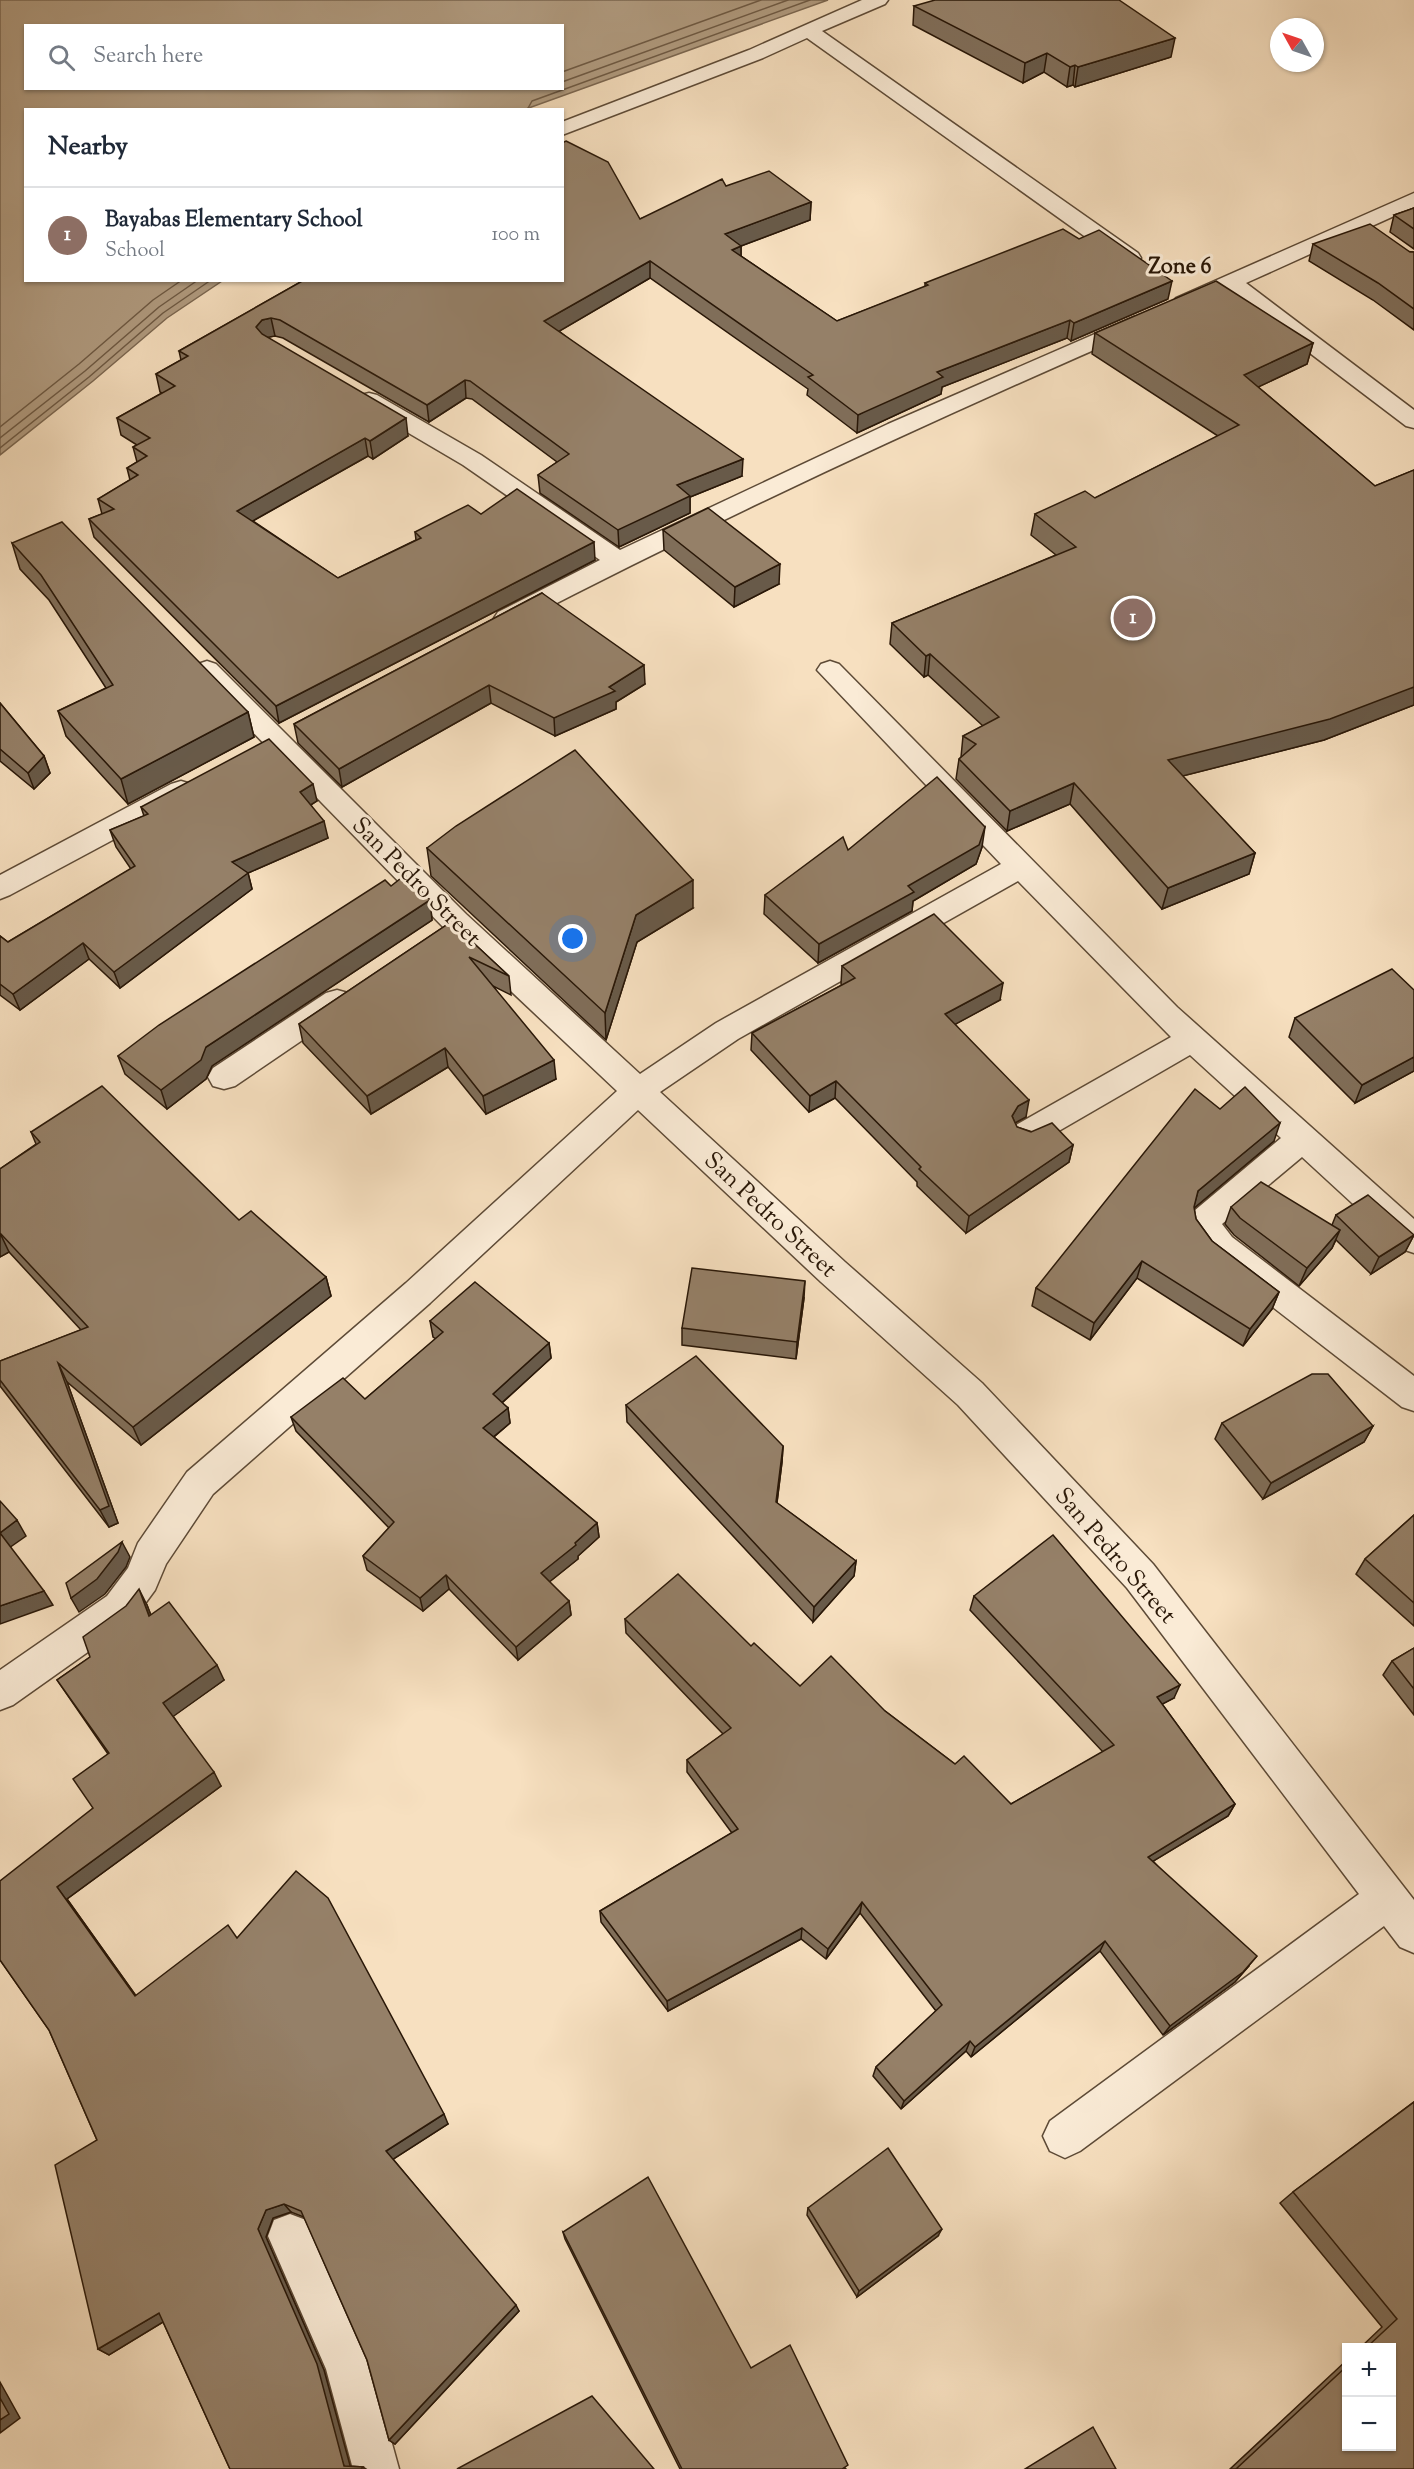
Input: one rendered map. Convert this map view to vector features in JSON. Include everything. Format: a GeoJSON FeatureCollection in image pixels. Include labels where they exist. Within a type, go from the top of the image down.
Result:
{"type":"FeatureCollection","features":[{"type":"Feature","properties":{"kind":"street"},"geometry":{"type":"LineString","coordinates":[[564,128],[756,54],[878,0]]}},
{"type":"Feature","properties":{"kind":"street"},"geometry":{"type":"LineString","coordinates":[[808,30],[1142,267]]}},
{"type":"Feature","properties":{"kind":"street"},"geometry":{"type":"LineString","coordinates":[[492,626],[617,560],[790,476],[1021,373],[1181,294],[1231,283],[1369,231],[1414,199]]}},
{"type":"Feature","properties":{"kind":"street"},"geometry":{"type":"LineString","coordinates":[[1231,283],[1414,421]]}},
{"type":"Feature","properties":{"kind":"street"},"geometry":{"type":"LineString","coordinates":[[353,391],[472,460],[617,560]]}},
{"type":"Feature","properties":{"kind":"street","name":"San Pedro Street"},"geometry":{"type":"LineString","coordinates":[[193,656],[275,740],[446,928],[639,1090],[832,1272],[970,1394],[1140,1575],[1414,1933]]}},
{"type":"Feature","properties":{"kind":"street"},"geometry":{"type":"LineString","coordinates":[[830,670],[1193,1039],[1414,1239]]}},
{"type":"Feature","properties":{"kind":"street"},"geometry":{"type":"LineString","coordinates":[[0,888],[204,778]]}},
{"type":"Feature","properties":{"kind":"street"},"geometry":{"type":"LineString","coordinates":[[0,1692],[120,1608],[142,1578],[151,1554],[200,1483],[418,1293],[639,1090],[727,1030],[1021,866]]}},
{"type":"Feature","properties":{"kind":"street"},"geometry":{"type":"LineString","coordinates":[[224,1077],[359,986]]}},
{"type":"Feature","properties":{"kind":"street"},"geometry":{"type":"LineString","coordinates":[[1027,1134],[1193,1039]]}},
{"type":"Feature","properties":{"kind":"street"},"geometry":{"type":"LineString","coordinates":[[1302,1139],[1212,1213],[1206,1220],[1206,1230],[1220,1246],[1414,1396]]}},
{"type":"Feature","properties":{"kind":"street"},"geometry":{"type":"LineString","coordinates":[[1065,2136],[1388,1898]]}},
{"type":"Feature","properties":{"kind":"street"},"geometry":{"type":"LineString","coordinates":[[290,2236],[348,2367],[376,2469]]}},
{"type":"Feature","properties":{"kind":"water"},"geometry":{"type":"Polygon","coordinates":[[[0,0],[828,0],[529,108],[24,108],[24,282],[221,282],[167,318],[0,455],[0,0]]]}},
{"type":"Feature","properties":{"kind":"building"},"geometry":{"type":"Polygon","coordinates":[[[935,0],[1119,0],[1175,38],[1078,67],[1075,65],[1070,67],[1047,53],[1025,63],[914,6],[935,0]]]}},
{"type":"Feature","properties":{"kind":"building"},"geometry":{"type":"Polygon","coordinates":[[[564,142],[608,162],[640,219],[722,179],[726,186],[769,171],[811,202],[725,234],[741,246],[732,250],[837,321],[928,285],[925,283],[1063,229],[1079,239],[1099,230],[1172,281],[1074,323],[1070,320],[937,372],[943,377],[858,415],[808,377],[813,375],[650,261],[544,321],[743,459],[677,485],[690,496],[618,530],[538,475],[569,454],[470,381],[465,380],[427,405],[280,320],[271,318],[262,320],[256,327],[262,334],[406,418],[370,441],[365,438],[237,511],[338,578],[421,538],[415,532],[468,505],[481,514],[517,489],[594,542],[276,706],[89,519],[114,509],[98,499],[138,475],[127,468],[147,456],[133,447],[150,438],[117,418],[175,386],[156,374],[188,356],[179,351],[300,282],[564,282],[564,142]]]}},
{"type":"Feature","properties":{"kind":"building"},"geometry":{"type":"Polygon","coordinates":[[[1414,208],[1414,229],[1394,215],[1414,208]]]}},
{"type":"Feature","properties":{"kind":"building"},"geometry":{"type":"Polygon","coordinates":[[[1370,224],[1410,252],[1414,252],[1414,309],[1378,283],[1313,244],[1370,224]]]}},
{"type":"Feature","properties":{"kind":"building"},"geometry":{"type":"Polygon","coordinates":[[[1216,281],[1313,343],[1244,375],[1375,486],[1414,470],[1414,687],[1330,719],[1168,760],[1255,853],[1168,888],[1074,783],[1010,811],[959,759],[976,744],[963,736],[999,717],[930,654],[926,656],[892,623],[1076,547],[1035,514],[1085,491],[1095,498],[1239,425],[1095,333],[1216,281]]]}},
{"type":"Feature","properties":{"kind":"building"},"geometry":{"type":"Polygon","coordinates":[[[708,508],[780,564],[735,587],[663,530],[708,508]]]}},
{"type":"Feature","properties":{"kind":"building"},"geometry":{"type":"Polygon","coordinates":[[[62,522],[248,712],[121,779],[58,711],[113,685],[41,575],[12,543],[62,522]]]}},
{"type":"Feature","properties":{"kind":"building"},"geometry":{"type":"Polygon","coordinates":[[[542,593],[644,665],[609,687],[615,691],[554,718],[489,685],[339,769],[294,724],[542,593]]]}},
{"type":"Feature","properties":{"kind":"building"},"geometry":{"type":"Polygon","coordinates":[[[0,703],[44,756],[28,773],[0,749],[0,703]]]}},
{"type":"Feature","properties":{"kind":"building"},"geometry":{"type":"Polygon","coordinates":[[[269,739],[313,784],[300,792],[324,821],[232,862],[248,873],[114,972],[83,943],[13,994],[0,984],[0,936],[8,942],[135,866],[110,830],[148,814],[141,807],[269,739]]]}},
{"type":"Feature","properties":{"kind":"building"},"geometry":{"type":"Polygon","coordinates":[[[575,750],[693,880],[636,915],[605,1013],[427,848],[456,826],[575,750]]]}},
{"type":"Feature","properties":{"kind":"building"},"geometry":{"type":"Polygon","coordinates":[[[937,777],[985,827],[979,845],[908,886],[914,892],[819,944],[765,895],[843,837],[848,850],[937,777]]]}},
{"type":"Feature","properties":{"kind":"building"},"geometry":{"type":"Polygon","coordinates":[[[405,875],[430,900],[206,1047],[201,1060],[161,1090],[118,1056],[159,1025],[385,880],[391,886],[405,875]]]}},
{"type":"Feature","properties":{"kind":"building"},"geometry":{"type":"Polygon","coordinates":[[[934,914],[1003,983],[945,1014],[1029,1100],[1018,1106],[1012,1116],[1017,1127],[1031,1132],[1052,1123],[1073,1145],[969,1216],[919,1169],[921,1167],[836,1081],[810,1096],[752,1033],[855,978],[842,966],[934,914]]]}},
{"type":"Feature","properties":{"kind":"building"},"geometry":{"type":"Polygon","coordinates":[[[451,922],[509,976],[469,957],[554,1060],[483,1096],[445,1048],[367,1096],[299,1024],[451,922]]]}},
{"type":"Feature","properties":{"kind":"building"},"geometry":{"type":"Polygon","coordinates":[[[1392,969],[1414,990],[1414,1057],[1362,1085],[1295,1018],[1392,969]]]}},
{"type":"Feature","properties":{"kind":"building"},"geometry":{"type":"Polygon","coordinates":[[[102,1086],[239,1220],[251,1211],[326,1277],[133,1427],[58,1363],[109,1506],[100,1510],[0,1380],[0,1361],[88,1327],[0,1233],[0,1169],[40,1142],[31,1132],[102,1086]]]}},
{"type":"Feature","properties":{"kind":"building"},"geometry":{"type":"Polygon","coordinates":[[[1245,1087],[1280,1123],[1198,1191],[1194,1207],[1196,1219],[1212,1241],[1279,1292],[1250,1329],[1142,1261],[1094,1323],[1036,1288],[1195,1089],[1220,1109],[1245,1087]]]}},
{"type":"Feature","properties":{"kind":"building"},"geometry":{"type":"Polygon","coordinates":[[[1261,1182],[1340,1230],[1307,1268],[1240,1218],[1231,1207],[1261,1182]]]}},
{"type":"Feature","properties":{"kind":"building"},"geometry":{"type":"Polygon","coordinates":[[[1368,1195],[1414,1235],[1379,1257],[1336,1215],[1368,1195]]]}},
{"type":"Feature","properties":{"kind":"building"},"geometry":{"type":"Polygon","coordinates":[[[692,1268],[805,1281],[797,1342],[682,1328],[692,1268]]]}},
{"type":"Feature","properties":{"kind":"building"},"geometry":{"type":"Polygon","coordinates":[[[475,1282],[549,1343],[493,1394],[508,1408],[483,1428],[597,1523],[575,1543],[576,1545],[541,1573],[569,1601],[516,1647],[446,1575],[420,1598],[363,1556],[394,1522],[291,1417],[343,1378],[365,1399],[443,1332],[430,1321],[475,1282]]]}},
{"type":"Feature","properties":{"kind":"building"},"geometry":{"type":"Polygon","coordinates":[[[696,1356],[783,1446],[776,1502],[856,1561],[814,1607],[626,1405],[696,1356]]]}},
{"type":"Feature","properties":{"kind":"building"},"geometry":{"type":"Polygon","coordinates":[[[1312,1374],[1328,1374],[1373,1426],[1271,1483],[1222,1423],[1312,1374]]]}},
{"type":"Feature","properties":{"kind":"building"},"geometry":{"type":"Polygon","coordinates":[[[0,1501],[17,1520],[0,1533],[0,1501]]]}},
{"type":"Feature","properties":{"kind":"building"},"geometry":{"type":"Polygon","coordinates":[[[1414,1515],[1414,1603],[1365,1559],[1414,1515]]]}},
{"type":"Feature","properties":{"kind":"building"},"geometry":{"type":"Polygon","coordinates":[[[0,1533],[44,1591],[0,1606],[0,1533]]]}},
{"type":"Feature","properties":{"kind":"building"},"geometry":{"type":"Polygon","coordinates":[[[1053,1535],[1180,1685],[1157,1697],[1235,1804],[1148,1857],[1257,1956],[1243,1972],[1170,2026],[1105,1941],[975,2047],[970,2041],[904,2101],[876,2067],[942,2005],[862,1902],[828,1949],[802,1928],[667,2001],[600,1911],[738,1829],[687,1760],[731,1728],[625,1619],[678,1574],[751,1646],[754,1643],[800,1686],[831,1656],[885,1711],[955,1764],[964,1756],[1011,1804],[1114,1745],[974,1596],[1053,1535]]]}},
{"type":"Feature","properties":{"kind":"building"},"geometry":{"type":"Polygon","coordinates":[[[122,1542],[118,1552],[97,1579],[71,1598],[66,1583],[122,1542]]]}},
{"type":"Feature","properties":{"kind":"building"},"geometry":{"type":"Polygon","coordinates":[[[139,1589],[149,1616],[169,1602],[217,1665],[163,1703],[214,1772],[57,1887],[135,1996],[228,1925],[237,1938],[296,1871],[328,1898],[444,2114],[386,2151],[516,2305],[389,2440],[367,2360],[301,2211],[284,2204],[266,2210],[258,2229],[317,2364],[344,2466],[363,2467],[361,2469],[230,2469],[159,2313],[98,2349],[55,2165],[97,2140],[49,2030],[0,1960],[0,1881],[93,1808],[73,1779],[109,1753],[57,1680],[90,1657],[83,1637],[126,1606],[139,1589]]]}},
{"type":"Feature","properties":{"kind":"building"},"geometry":{"type":"Polygon","coordinates":[[[1414,1648],[1414,1689],[1392,1661],[1414,1648]]]}},
{"type":"Feature","properties":{"kind":"building"},"geometry":{"type":"Polygon","coordinates":[[[1414,2102],[1414,2469],[1236,2469],[1342,2371],[1342,2451],[1396,2451],[1396,2343],[1371,2343],[1397,2319],[1293,2192],[1414,2102]]]}},
{"type":"Feature","properties":{"kind":"building"},"geometry":{"type":"Polygon","coordinates":[[[888,2148],[942,2229],[859,2291],[808,2208],[888,2148]]]}},
{"type":"Feature","properties":{"kind":"building"},"geometry":{"type":"Polygon","coordinates":[[[648,2177],[751,2368],[790,2345],[848,2465],[842,2469],[682,2469],[563,2232],[648,2177]]]}},
{"type":"Feature","properties":{"kind":"building"},"geometry":{"type":"Polygon","coordinates":[[[592,2396],[654,2469],[457,2469],[592,2396]]]}},
{"type":"Feature","properties":{"kind":"building"},"geometry":{"type":"Polygon","coordinates":[[[0,2398],[9,2414],[0,2420],[0,2398]]]}},
{"type":"Feature","properties":{"kind":"building"},"geometry":{"type":"Polygon","coordinates":[[[1093,2427],[1116,2469],[1025,2469],[1093,2427]]]}},
{"type":"Feature","properties":{"kind":"place","name":"Bayabas Elementary School"},"geometry":{"type":"Point","coordinates":[1133,618]}},
{"type":"Feature","properties":{"kind":"district","name":"Zone 6"},"geometry":{"type":"Point","coordinates":[1180,265]}}]}
